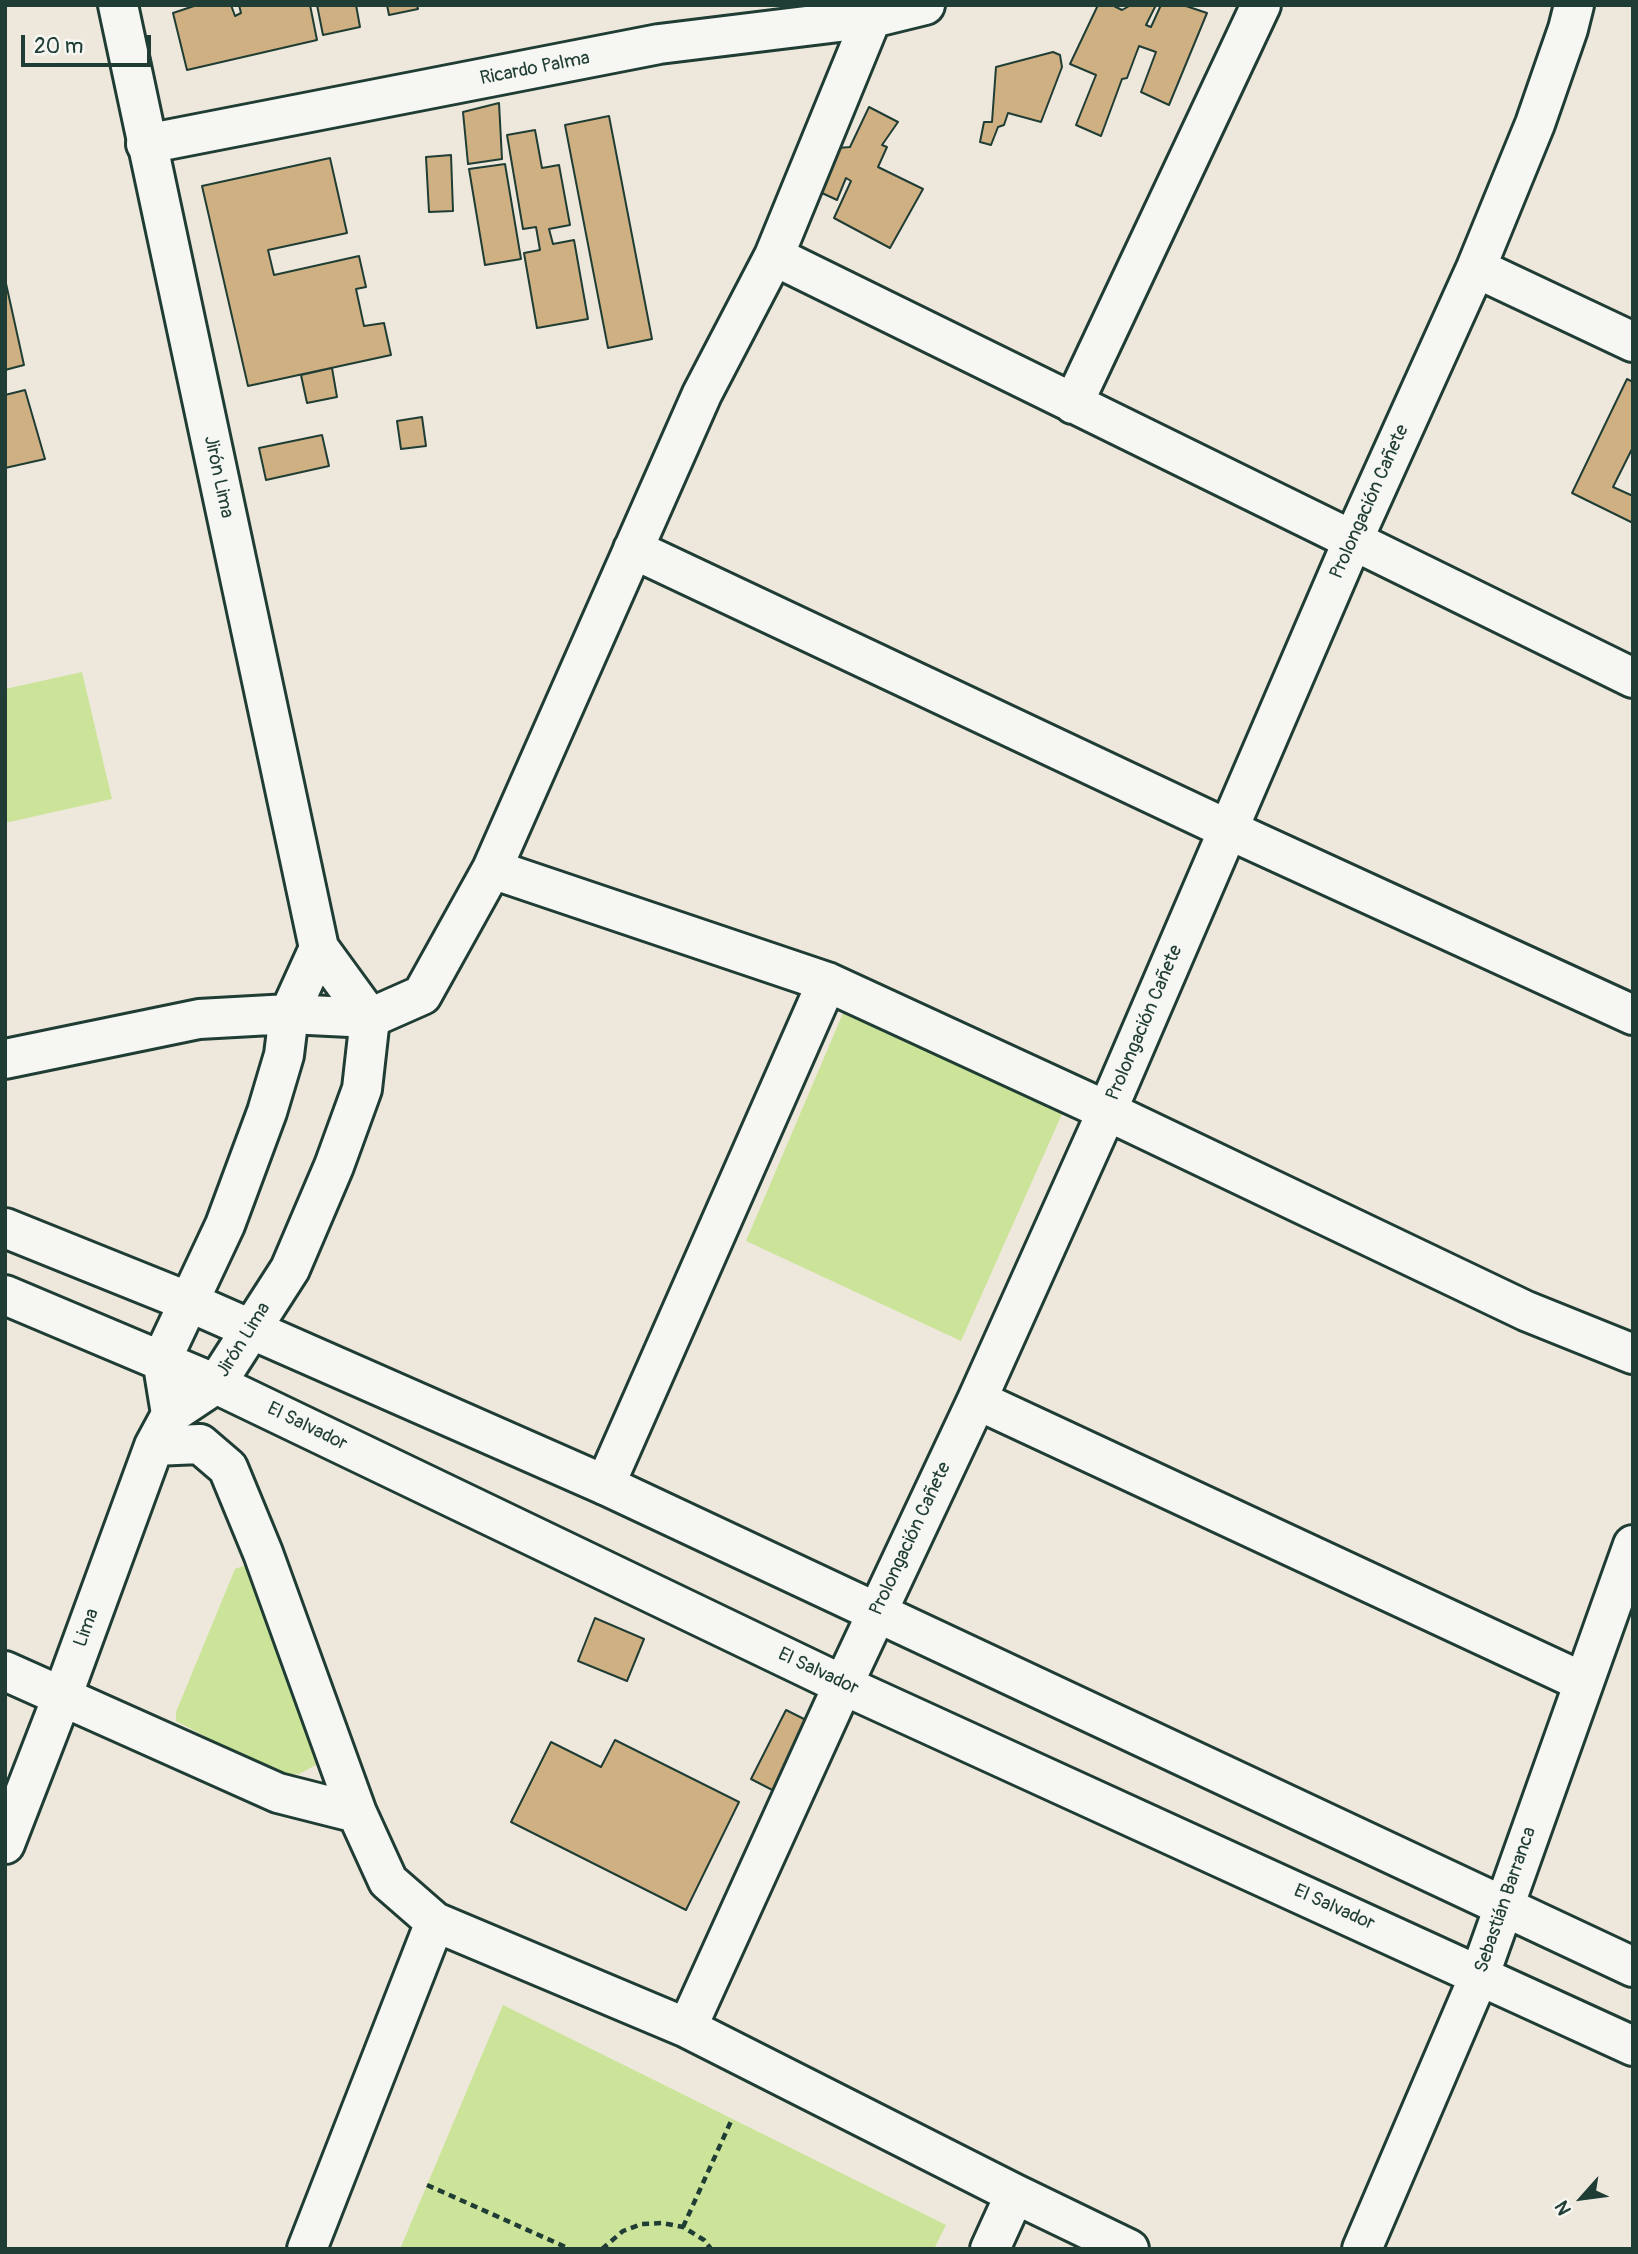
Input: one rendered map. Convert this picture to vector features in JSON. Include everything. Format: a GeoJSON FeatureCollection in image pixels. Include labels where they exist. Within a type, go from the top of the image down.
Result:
{"type":"FeatureCollection","features":[{"type":"Feature","properties":{"kind":"street","name":"Jirón Lima"},"geometry":{"type":"LineString","coordinates":[[117,5],[320,948],[370,1018],[362,1089],[334,1166],[290,1269],[216,1384],[163,1430]]}},
{"type":"Feature","properties":{"kind":"street","name":"Ricardo Palma"},"geometry":{"type":"LineString","coordinates":[[146,144],[659,44],[925,5]]}},
{"type":"Feature","properties":{"kind":"street"},"geometry":{"type":"LineString","coordinates":[[1073,404],[1261,5]]}},
{"type":"Feature","properties":{"kind":"street","name":"Prolongación Cañete"},"geometry":{"type":"LineString","coordinates":[[687,2028],[843,1685],[977,1400],[1107,1111],[1353,540],[1476,268],[1535,124],[1574,5]]}},
{"type":"Feature","properties":{"kind":"street"},"geometry":{"type":"LineString","coordinates":[[5,1059],[199,1019],[289,1014],[370,1018],[422,995],[492,869],[702,394],[774,256],[874,11]]}},
{"type":"Feature","properties":{"kind":"street"},"geometry":{"type":"LineString","coordinates":[[774,256],[1633,678]]}},
{"type":"Feature","properties":{"kind":"street"},"geometry":{"type":"LineString","coordinates":[[1476,268],[1633,342]]}},
{"type":"Feature","properties":{"kind":"street"},"geometry":{"type":"LineString","coordinates":[[633,549],[1227,829],[1633,1016]]}},
{"type":"Feature","properties":{"kind":"street"},"geometry":{"type":"LineString","coordinates":[[492,869],[827,982],[1107,1111],[1526,1311],[1633,1354]]}},
{"type":"Feature","properties":{"kind":"street"},"geometry":{"type":"LineString","coordinates":[[320,948],[289,1014],[284,1055],[267,1112],[225,1225],[162,1359],[163,1430],[200,1444],[228,1468],[263,1553],[357,1813],[388,1881],[435,1922],[687,2028],[1129,2249]]}},
{"type":"Feature","properties":{"kind":"street"},"geometry":{"type":"LineString","coordinates":[[605,1485],[827,982]]}},
{"type":"Feature","properties":{"kind":"street"},"geometry":{"type":"LineString","coordinates":[[5,1228],[189,1302],[605,1485],[1633,1967]]}},
{"type":"Feature","properties":{"kind":"street","name":"El Salvador"},"geometry":{"type":"LineString","coordinates":[[5,1295],[162,1359],[843,1685],[1633,2046]]}},
{"type":"Feature","properties":{"kind":"street"},"geometry":{"type":"LineString","coordinates":[[977,1400],[1583,1682]]}},
{"type":"Feature","properties":{"kind":"street","name":"Lima"},"geometry":{"type":"LineString","coordinates":[[5,1844],[163,1430]]}},
{"type":"Feature","properties":{"kind":"street","name":"Sebastián Barranca"},"geometry":{"type":"LineString","coordinates":[[1362,2249],[1480,1974],[1633,1545]]}},
{"type":"Feature","properties":{"kind":"street"},"geometry":{"type":"LineString","coordinates":[[5,1671],[278,1793],[357,1813]]}},
{"type":"Feature","properties":{"kind":"street"},"geometry":{"type":"LineString","coordinates":[[307,2249],[435,1922]]}},
{"type":"Feature","properties":{"kind":"street"},"geometry":{"type":"LineString","coordinates":[[990,2249],[1015,2194]]}},
{"type":"Feature","properties":{"kind":"path"},"geometry":{"type":"LineString","coordinates":[[682,2227],[732,2119]]}},
{"type":"Feature","properties":{"kind":"path"},"geometry":{"type":"LineString","coordinates":[[427,2185],[570,2249]]}},
{"type":"Feature","properties":{"kind":"path"},"geometry":{"type":"LineString","coordinates":[[602,2249],[623,2231],[642,2224],[662,2223],[682,2227],[704,2240],[711,2249]]}},
{"type":"Feature","properties":{"kind":"green space"},"geometry":{"type":"Polygon","coordinates":[[[82,672],[112,799],[5,823],[5,689],[82,672]]]}},
{"type":"Feature","properties":{"kind":"green space"},"geometry":{"type":"Polygon","coordinates":[[[843,1013],[1062,1114],[961,1341],[746,1241],[843,1013]]]}},
{"type":"Feature","properties":{"kind":"green space"},"geometry":{"type":"Polygon","coordinates":[[[257,1561],[320,1747],[316,1765],[299,1774],[278,1775],[176,1721],[176,1712],[235,1569],[257,1561]]]}},
{"type":"Feature","properties":{"kind":"green space"},"geometry":{"type":"Polygon","coordinates":[[[503,2005],[946,2225],[934,2249],[400,2249],[503,2005]]]}},
{"type":"Feature","properties":{"kind":"building"},"geometry":{"type":"Polygon","coordinates":[[[197,5],[231,5],[235,16],[241,13],[239,5],[310,5],[317,40],[187,70],[173,13],[197,5]]]}},
{"type":"Feature","properties":{"kind":"building"},"geometry":{"type":"Polygon","coordinates":[[[317,5],[356,5],[360,27],[323,35],[317,5]]]}},
{"type":"Feature","properties":{"kind":"building"},"geometry":{"type":"Polygon","coordinates":[[[387,5],[417,5],[418,9],[389,15],[387,5]]]}},
{"type":"Feature","properties":{"kind":"building"},"geometry":{"type":"Polygon","coordinates":[[[1098,5],[1112,5],[1122,10],[1131,5],[1156,5],[1146,25],[1151,27],[1161,5],[1183,5],[1207,13],[1169,105],[1141,92],[1156,52],[1139,46],[1127,78],[1122,79],[1101,136],[1076,125],[1096,75],[1070,64],[1098,5]]]}},
{"type":"Feature","properties":{"kind":"building"},"geometry":{"type":"Polygon","coordinates":[[[1053,52],[1060,55],[1062,67],[1041,122],[1008,113],[1004,125],[998,127],[991,145],[980,142],[984,122],[992,122],[996,67],[1053,52]]]}},
{"type":"Feature","properties":{"kind":"building"},"geometry":{"type":"Polygon","coordinates":[[[499,103],[502,159],[468,164],[463,112],[499,103]]]}},
{"type":"Feature","properties":{"kind":"building"},"geometry":{"type":"Polygon","coordinates":[[[869,107],[898,122],[882,145],[887,147],[878,167],[923,189],[890,248],[834,218],[851,181],[846,178],[837,200],[822,193],[838,148],[850,147],[869,107]]]}},
{"type":"Feature","properties":{"kind":"building"},"geometry":{"type":"Polygon","coordinates":[[[609,116],[652,339],[608,348],[565,125],[609,116]]]}},
{"type":"Feature","properties":{"kind":"building"},"geometry":{"type":"Polygon","coordinates":[[[535,130],[542,168],[559,165],[570,225],[549,229],[553,244],[574,240],[588,319],[537,328],[524,253],[540,250],[536,227],[523,229],[507,135],[535,130]]]}},
{"type":"Feature","properties":{"kind":"building"},"geometry":{"type":"Polygon","coordinates":[[[451,155],[453,211],[429,212],[426,157],[451,155]]]}},
{"type":"Feature","properties":{"kind":"building"},"geometry":{"type":"Polygon","coordinates":[[[330,158],[347,233],[268,250],[274,275],[359,256],[366,287],[356,289],[364,326],[384,323],[391,355],[248,386],[202,186],[330,158]]]}},
{"type":"Feature","properties":{"kind":"building"},"geometry":{"type":"Polygon","coordinates":[[[505,164],[521,259],[485,265],[469,169],[505,164]]]}},
{"type":"Feature","properties":{"kind":"building"},"geometry":{"type":"Polygon","coordinates":[[[5,279],[24,365],[5,370],[5,279]]]}},
{"type":"Feature","properties":{"kind":"building"},"geometry":{"type":"Polygon","coordinates":[[[332,368],[337,397],[307,403],[301,375],[332,368]]]}},
{"type":"Feature","properties":{"kind":"building"},"geometry":{"type":"Polygon","coordinates":[[[1627,379],[1633,382],[1633,447],[1613,487],[1633,496],[1633,523],[1572,493],[1627,379]]]}},
{"type":"Feature","properties":{"kind":"building"},"geometry":{"type":"Polygon","coordinates":[[[25,390],[45,459],[5,468],[5,395],[25,390]]]}},
{"type":"Feature","properties":{"kind":"building"},"geometry":{"type":"Polygon","coordinates":[[[422,417],[426,446],[401,449],[397,421],[422,417]]]}},
{"type":"Feature","properties":{"kind":"building"},"geometry":{"type":"Polygon","coordinates":[[[322,435],[329,466],[266,480],[259,448],[322,435]]]}},
{"type":"Feature","properties":{"kind":"building"},"geometry":{"type":"Polygon","coordinates":[[[595,1618],[644,1639],[627,1681],[578,1661],[595,1618]]]}},
{"type":"Feature","properties":{"kind":"building"},"geometry":{"type":"Polygon","coordinates":[[[786,1710],[818,1726],[782,1795],[751,1779],[786,1710]]]}},
{"type":"Feature","properties":{"kind":"building"},"geometry":{"type":"Polygon","coordinates":[[[615,1740],[739,1802],[686,1910],[511,1822],[551,1742],[601,1767],[615,1740]]]}}]}
